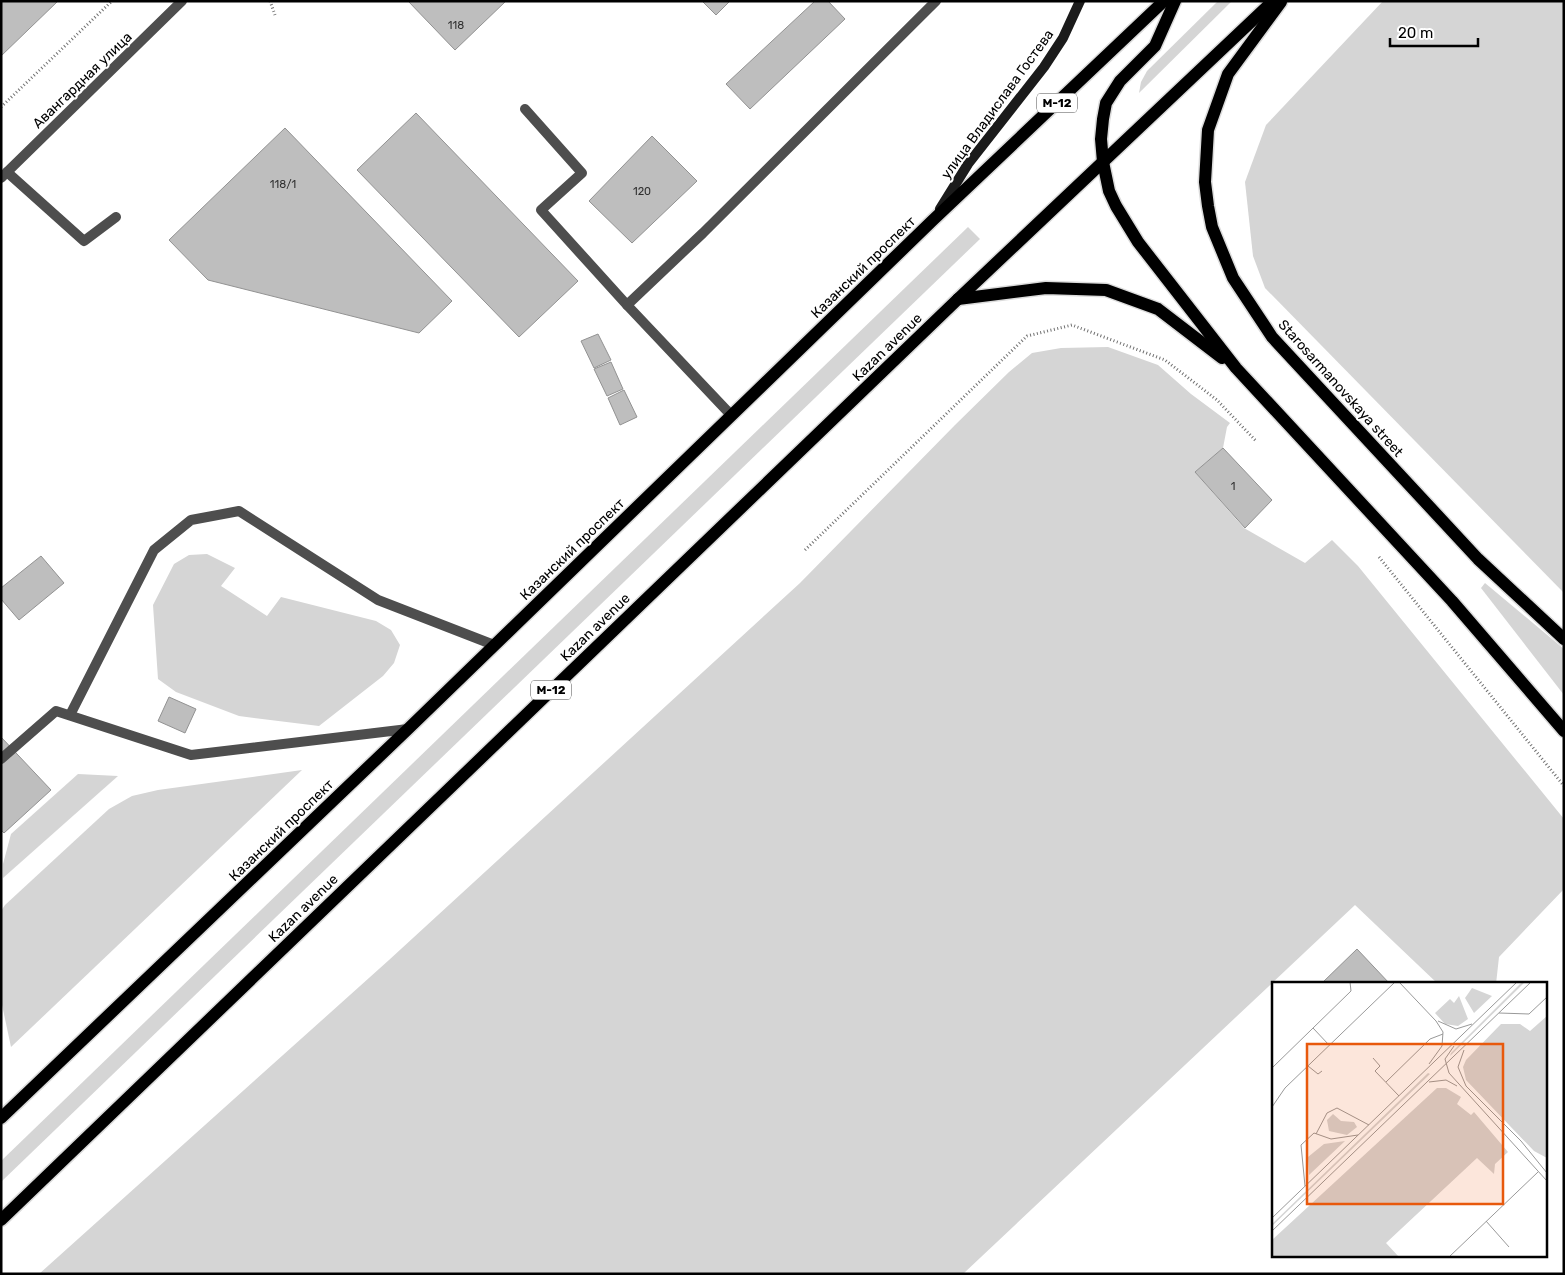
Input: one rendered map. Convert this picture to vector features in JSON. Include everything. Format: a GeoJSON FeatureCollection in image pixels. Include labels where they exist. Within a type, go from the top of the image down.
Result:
{"type":"FeatureCollection","features":[{"type":"Feature","properties":{"kind":"main road","name":"улица Владислава Гостева"},"geometry":{"type":"LineString","coordinates":[[933,220],[973,158],[1044,67],[1063,38],[1080,1]]}},
{"type":"Feature","properties":{"kind":"main road","name":"Казанский проспект"},"geometry":{"type":"LineString","coordinates":[[1,1118],[408,729],[933,220],[1164,1]]}},
{"type":"Feature","properties":{"kind":"main road"},"geometry":{"type":"LineString","coordinates":[[1175,1],[1155,46],[1120,82],[1106,103],[1101,139],[1103,162],[1109,191],[1116,206],[1130,230],[1236,368],[1445,594],[1564,731]]}},
{"type":"Feature","properties":{"kind":"main road","name":"М-12"},"geometry":{"type":"LineString","coordinates":[[1103,162],[1273,1]]}},
{"type":"Feature","properties":{"kind":"main road","name":"Starosarmanovskaya street"},"geometry":{"type":"LineString","coordinates":[[1281,1],[1228,74],[1208,130],[1205,182],[1208,206],[1212,227],[1234,278],[1272,337],[1478,559],[1564,639]]}},
{"type":"Feature","properties":{"kind":"main road","name":"Kazan avenue"},"geometry":{"type":"LineString","coordinates":[[1,1220],[958,299],[1103,162]]}},
{"type":"Feature","properties":{"kind":"main road"},"geometry":{"type":"LineString","coordinates":[[958,299],[1046,288],[1106,290],[1158,309],[1236,368]]}},
{"type":"Feature","properties":{"kind":"street"},"geometry":{"type":"LineString","coordinates":[[627,305],[703,233],[936,1]]}},
{"type":"Feature","properties":{"kind":"street","name":"Авангардная улица"},"geometry":{"type":"LineString","coordinates":[[4,175],[175,4]]}},
{"type":"Feature","properties":{"kind":"street"},"geometry":{"type":"LineString","coordinates":[[525,109],[582,172],[541,210],[627,305],[731,415]]}},
{"type":"Feature","properties":{"kind":"street"},"geometry":{"type":"LineString","coordinates":[[4,175],[84,241],[116,217]]}},
{"type":"Feature","properties":{"kind":"street"},"geometry":{"type":"LineString","coordinates":[[70,715],[154,550],[191,520],[239,511],[378,600],[494,645]]}},
{"type":"Feature","properties":{"kind":"street"},"geometry":{"type":"LineString","coordinates":[[1,759],[56,711],[191,755],[408,729]]}},
{"type":"Feature","properties":{"kind":"path"},"geometry":{"type":"LineString","coordinates":[[1,107],[112,1]]}},
{"type":"Feature","properties":{"kind":"path"},"geometry":{"type":"LineString","coordinates":[[270,1],[275,15]]}},
{"type":"Feature","properties":{"kind":"path"},"geometry":{"type":"LineString","coordinates":[[805,550],[1027,336],[1072,325],[1164,360],[1217,400],[1256,441]]}},
{"type":"Feature","properties":{"kind":"path"},"geometry":{"type":"LineString","coordinates":[[1377,554],[1564,786]]}},
{"type":"Feature","properties":{"kind":"shaded area"},"geometry":{"type":"Polygon","coordinates":[[[1218,1],[1232,1],[1139,93],[1141,82],[1147,71],[1218,1]]]}},
{"type":"Feature","properties":{"kind":"shaded area"},"geometry":{"type":"Polygon","coordinates":[[[1383,1],[1564,1],[1564,593],[1265,288],[1253,256],[1245,182],[1266,125],[1383,1]]]}},
{"type":"Feature","properties":{"kind":"shaded area"},"geometry":{"type":"Polygon","coordinates":[[[968,227],[980,239],[1,1182],[1,1161],[968,227]]]}},
{"type":"Feature","properties":{"kind":"shaded area"},"geometry":{"type":"Polygon","coordinates":[[[1108,347],[1158,365],[1191,394],[1230,423],[1227,427],[1223,448],[1195,472],[1244,528],[1305,563],[1332,540],[1358,566],[1564,819],[1564,889],[1499,957],[1496,982],[1436,982],[1355,905],[963,1274],[39,1274],[389,960],[800,583],[1009,372],[1032,353],[1061,348],[1108,347]]]}},
{"type":"Feature","properties":{"kind":"shaded area"},"geometry":{"type":"Polygon","coordinates":[[[207,554],[235,568],[221,586],[267,616],[281,597],[376,621],[391,630],[400,645],[394,663],[383,676],[319,726],[239,716],[176,692],[158,679],[153,605],[174,564],[189,555],[207,554]]]}},
{"type":"Feature","properties":{"kind":"shaded area"},"geometry":{"type":"Polygon","coordinates":[[[1485,583],[1564,649],[1564,695],[1481,588],[1485,583]]]}},
{"type":"Feature","properties":{"kind":"shaded area"},"geometry":{"type":"Polygon","coordinates":[[[302,770],[11,1047],[1,1000],[1,911],[5,905],[109,809],[132,796],[158,790],[302,770]]]}},
{"type":"Feature","properties":{"kind":"shaded area"},"geometry":{"type":"Polygon","coordinates":[[[78,774],[118,776],[3,878],[3,864],[11,834],[78,774]]]}},
{"type":"Feature","properties":{"kind":"building"},"geometry":{"type":"Polygon","coordinates":[[[1,1],[58,1],[1,56],[1,1]]]}},
{"type":"Feature","properties":{"kind":"building"},"geometry":{"type":"Polygon","coordinates":[[[408,1],[506,1],[455,50],[408,1]]]}},
{"type":"Feature","properties":{"kind":"building"},"geometry":{"type":"Polygon","coordinates":[[[702,1],[730,1],[716,15],[702,1]]]}},
{"type":"Feature","properties":{"kind":"building"},"geometry":{"type":"Polygon","coordinates":[[[815,1],[828,1],[845,19],[750,109],[726,84],[815,1]]]}},
{"type":"Feature","properties":{"kind":"building"},"geometry":{"type":"Polygon","coordinates":[[[416,113],[578,281],[519,337],[357,170],[416,113]]]}},
{"type":"Feature","properties":{"kind":"building"},"geometry":{"type":"Polygon","coordinates":[[[285,128],[452,301],[419,333],[208,280],[169,240],[285,128]]]}},
{"type":"Feature","properties":{"kind":"building"},"geometry":{"type":"Polygon","coordinates":[[[652,136],[697,181],[632,243],[589,201],[652,136]]]}},
{"type":"Feature","properties":{"kind":"building"},"geometry":{"type":"Polygon","coordinates":[[[598,334],[611,360],[594,368],[581,341],[598,334]]]}},
{"type":"Feature","properties":{"kind":"building"},"geometry":{"type":"Polygon","coordinates":[[[611,362],[623,389],[607,396],[594,369],[611,362]]]}},
{"type":"Feature","properties":{"kind":"building"},"geometry":{"type":"Polygon","coordinates":[[[624,390],[637,417],[620,425],[608,398],[624,390]]]}},
{"type":"Feature","properties":{"kind":"building"},"geometry":{"type":"Polygon","coordinates":[[[1223,448],[1272,500],[1245,528],[1195,472],[1223,448]]]}},
{"type":"Feature","properties":{"kind":"building"},"geometry":{"type":"Polygon","coordinates":[[[41,556],[64,583],[19,620],[1,599],[1,588],[41,556]]]}},
{"type":"Feature","properties":{"kind":"building"},"geometry":{"type":"Polygon","coordinates":[[[169,697],[196,709],[185,733],[158,721],[169,697]]]}},
{"type":"Feature","properties":{"kind":"building"},"geometry":{"type":"Polygon","coordinates":[[[1,737],[51,790],[4,833],[1,830],[1,737]]]}},
{"type":"Feature","properties":{"kind":"building"},"geometry":{"type":"Polygon","coordinates":[[[1357,949],[1388,982],[1323,982],[1357,949]]]}}]}
